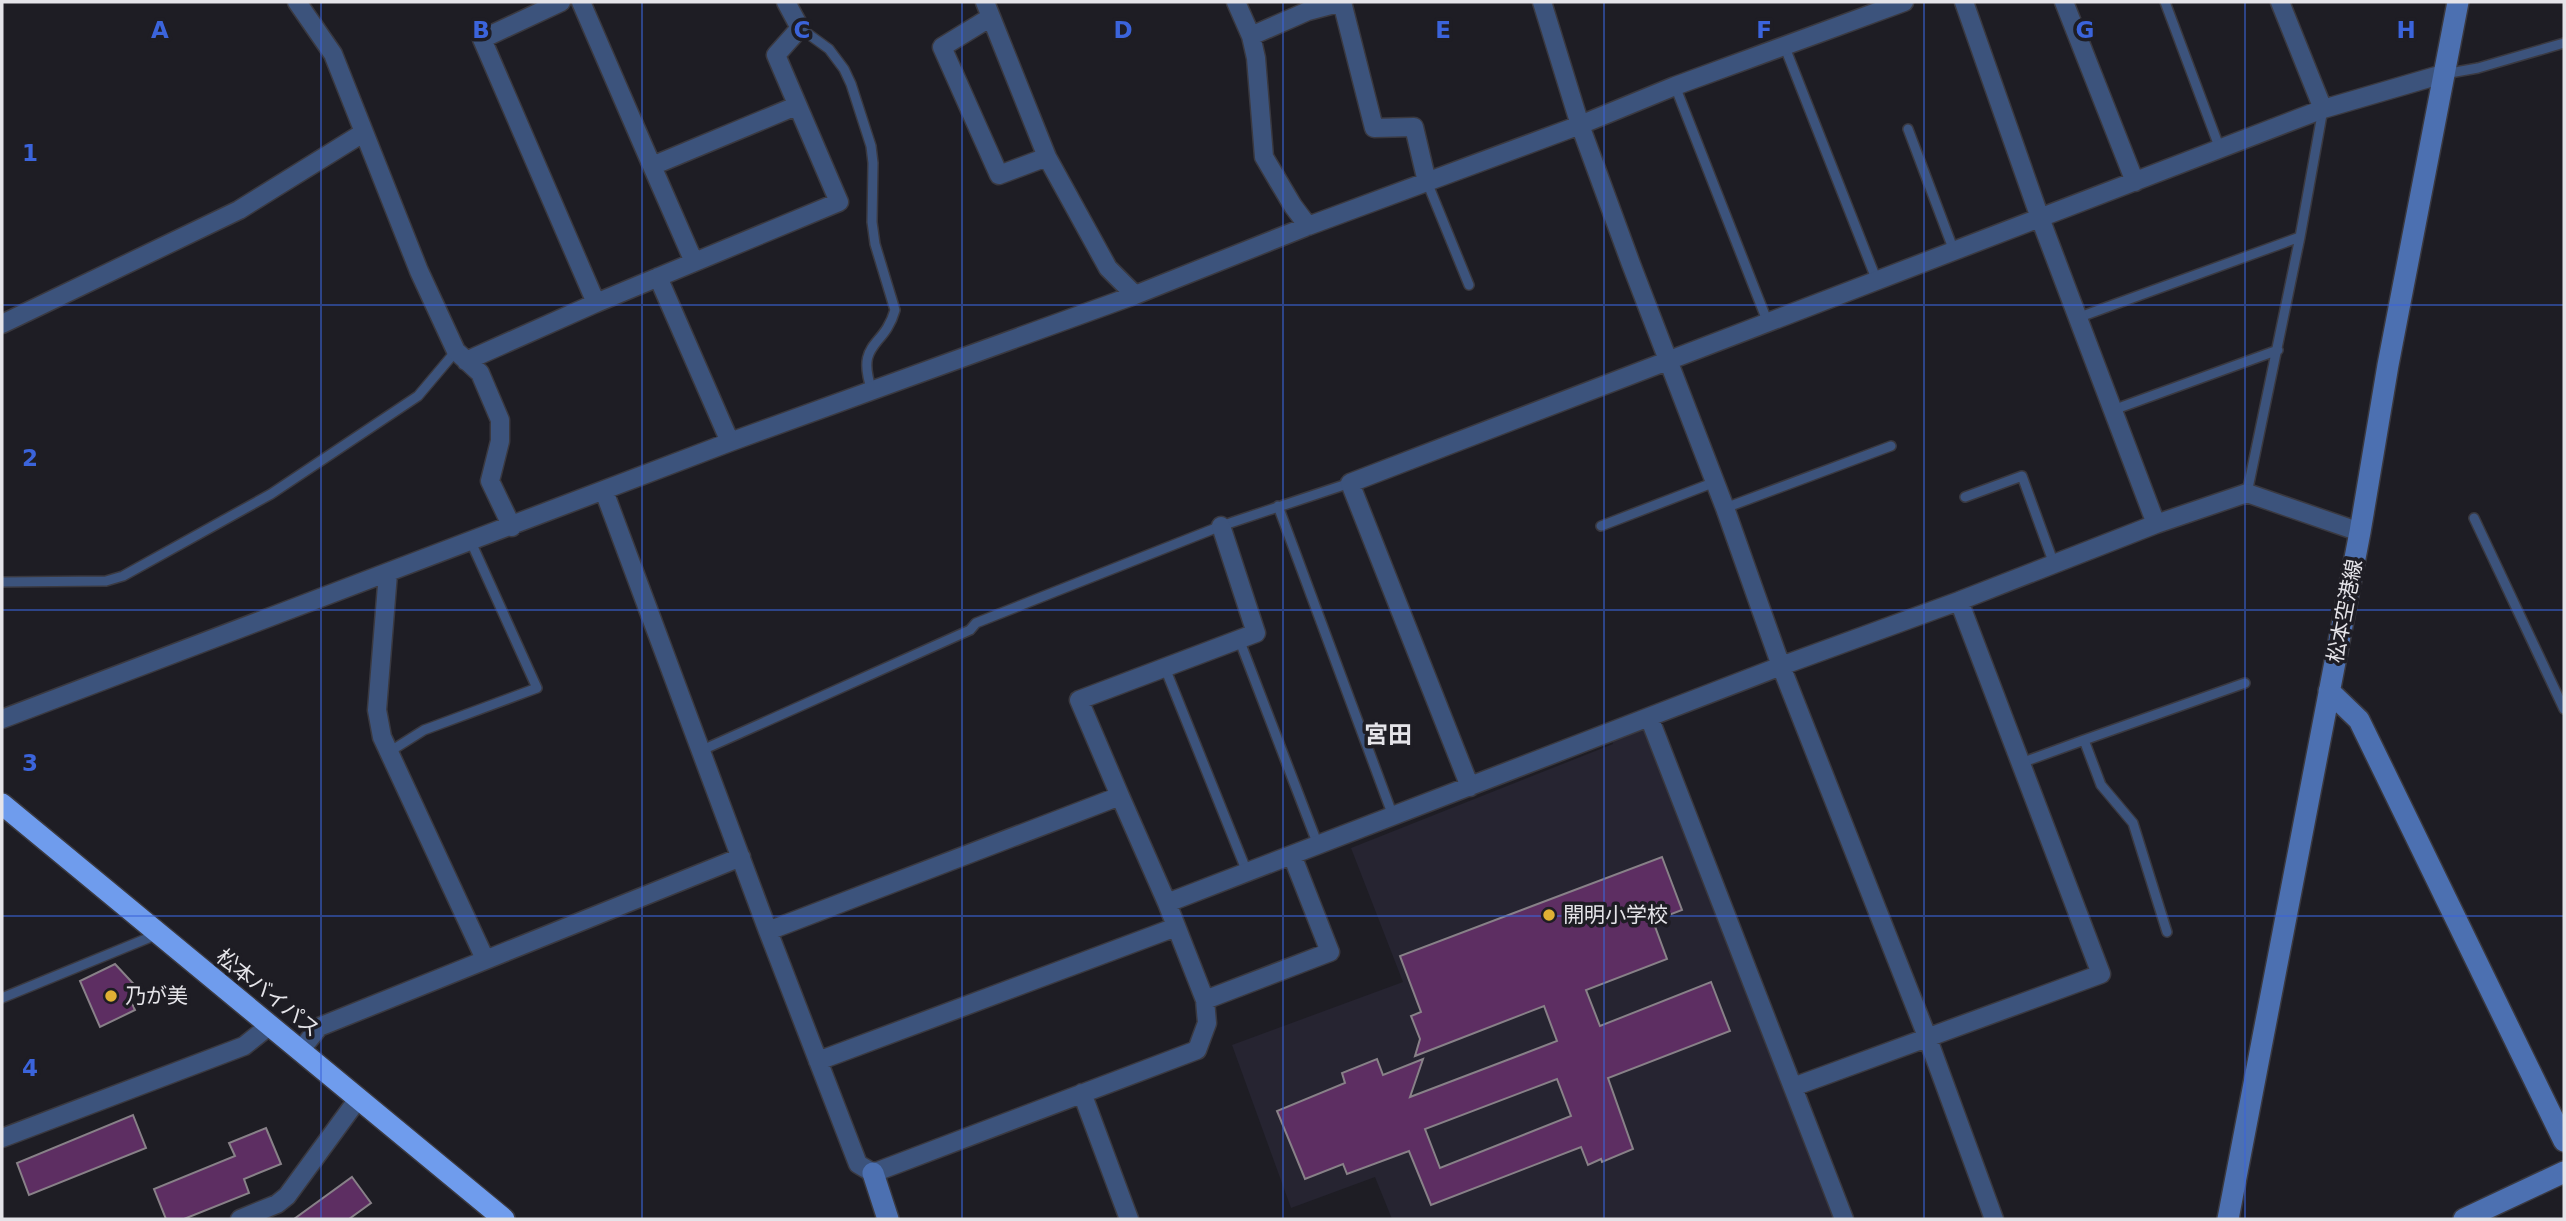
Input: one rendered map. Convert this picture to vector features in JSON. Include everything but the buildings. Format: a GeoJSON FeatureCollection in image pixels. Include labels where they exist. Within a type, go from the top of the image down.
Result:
{"type":"FeatureCollection","features":[{"type":"Feature","properties":{"kind":"highway","name":"松本バイパス"},"geometry":{"type":"LineString","coordinates":[[2,804],[504,1219]]}},
{"type":"Feature","properties":{"kind":"main road","name":"松本空港線"},"geometry":{"type":"LineString","coordinates":[[2228,1219],[2360,532],[2388,365],[2458,2]]}},
{"type":"Feature","properties":{"kind":"main road"},"geometry":{"type":"LineString","coordinates":[[2329,691],[2359,720],[2564,1141]]}},
{"type":"Feature","properties":{"kind":"main road"},"geometry":{"type":"LineString","coordinates":[[2464,1219],[2564,1172]]}},
{"type":"Feature","properties":{"kind":"main road"},"geometry":{"type":"LineString","coordinates":[[873,1173],[888,1219]]}},
{"type":"Feature","properties":{"kind":"street"},"geometry":{"type":"LineString","coordinates":[[297,2],[333,54],[419,271],[461,356],[480,373],[500,420],[500,441],[490,481],[512,527]]}},
{"type":"Feature","properties":{"kind":"street"},"geometry":{"type":"LineString","coordinates":[[561,2],[482,39],[596,303]]}},
{"type":"Feature","properties":{"kind":"street"},"geometry":{"type":"LineString","coordinates":[[581,2],[694,262]]}},
{"type":"Feature","properties":{"kind":"street"},"geometry":{"type":"LineString","coordinates":[[461,356],[839,202],[776,55],[800,28],[786,2]]}},
{"type":"Feature","properties":{"kind":"street"},"geometry":{"type":"LineString","coordinates":[[1236,2],[1251,36],[1255,58],[1264,157],[1308,226]]}},
{"type":"Feature","properties":{"kind":"street"},"geometry":{"type":"LineString","coordinates":[[1251,36],[1308,11],[1342,2],[1374,128],[1414,127],[1427,182]]}},
{"type":"Feature","properties":{"kind":"street"},"geometry":{"type":"LineString","coordinates":[[1542,2],[1580,125],[1715,482],[1781,666],[1928,1039],[1994,1219]]}},
{"type":"Feature","properties":{"kind":"street"},"geometry":{"type":"LineString","coordinates":[[2,719],[730,442],[1135,295],[1675,86],[1904,2]]}},
{"type":"Feature","properties":{"kind":"street"},"geometry":{"type":"LineString","coordinates":[[1964,2],[2039,218],[2156,524]]}},
{"type":"Feature","properties":{"kind":"street"},"geometry":{"type":"LineString","coordinates":[[2064,2],[2135,182]]}},
{"type":"Feature","properties":{"kind":"street"},"geometry":{"type":"LineString","coordinates":[[2280,2],[2323,109]]}},
{"type":"Feature","properties":{"kind":"street"},"geometry":{"type":"LineString","coordinates":[[1047,158],[999,175],[942,47],[988,9],[1047,158],[1108,268],[1135,295]]}},
{"type":"Feature","properties":{"kind":"street"},"geometry":{"type":"LineString","coordinates":[[1470,787],[1350,483],[2323,109],[2443,74]]}},
{"type":"Feature","properties":{"kind":"street"},"geometry":{"type":"LineString","coordinates":[[652,166],[796,106]]}},
{"type":"Feature","properties":{"kind":"street"},"geometry":{"type":"LineString","coordinates":[[2,324],[239,210],[363,133]]}},
{"type":"Feature","properties":{"kind":"street"},"geometry":{"type":"LineString","coordinates":[[658,277],[730,442]]}},
{"type":"Feature","properties":{"kind":"street"},"geometry":{"type":"LineString","coordinates":[[604,491],[858,1164],[873,1173],[1197,1050],[1208,1023],[1205,1000],[1167,903],[1079,700],[1256,633],[1221,526]]}},
{"type":"Feature","properties":{"kind":"street"},"geometry":{"type":"LineString","coordinates":[[1167,903],[1781,666],[1959,601],[2156,524],[2247,493],[2360,532]]}},
{"type":"Feature","properties":{"kind":"street"},"geometry":{"type":"LineString","coordinates":[[388,573],[377,710],[382,737],[485,958]]}},
{"type":"Feature","properties":{"kind":"street"},"geometry":{"type":"LineString","coordinates":[[1793,1087],[2101,974],[1959,601]]}},
{"type":"Feature","properties":{"kind":"street"},"geometry":{"type":"LineString","coordinates":[[1649,717],[1844,1219]]}},
{"type":"Feature","properties":{"kind":"street"},"geometry":{"type":"LineString","coordinates":[[768,931],[1120,796]]}},
{"type":"Feature","properties":{"kind":"street"},"geometry":{"type":"LineString","coordinates":[[1205,1000],[1330,952],[1292,855]]}},
{"type":"Feature","properties":{"kind":"street"},"geometry":{"type":"LineString","coordinates":[[300,1051],[319,1027],[741,857]]}},
{"type":"Feature","properties":{"kind":"street"},"geometry":{"type":"LineString","coordinates":[[818,1061],[1175,927]]}},
{"type":"Feature","properties":{"kind":"street"},"geometry":{"type":"LineString","coordinates":[[2,1138],[244,1046],[269,1026]]}},
{"type":"Feature","properties":{"kind":"street"},"geometry":{"type":"LineString","coordinates":[[1082,1093],[1129,1219]]}},
{"type":"Feature","properties":{"kind":"street"},"geometry":{"type":"LineString","coordinates":[[240,1219],[277,1204],[286,1196],[358,1099]]}},
{"type":"Feature","properties":{"kind":"lane"},"geometry":{"type":"LineString","coordinates":[[2165,2],[2220,149]]}},
{"type":"Feature","properties":{"kind":"lane"},"geometry":{"type":"LineString","coordinates":[[800,28],[829,49],[844,69],[870,146],[873,233],[895,310],[892,320],[869,348],[865,362],[872,391]]}},
{"type":"Feature","properties":{"kind":"lane"},"geometry":{"type":"LineString","coordinates":[[2443,74],[2478,68],[2564,43]]}},
{"type":"Feature","properties":{"kind":"lane"},"geometry":{"type":"LineString","coordinates":[[1784,45],[1877,281]]}},
{"type":"Feature","properties":{"kind":"lane"},"geometry":{"type":"LineString","coordinates":[[1675,86],[1768,323]]}},
{"type":"Feature","properties":{"kind":"lane"},"geometry":{"type":"LineString","coordinates":[[2247,493],[2278,350],[2323,109]]}},
{"type":"Feature","properties":{"kind":"lane"},"geometry":{"type":"LineString","coordinates":[[1908,129],[1954,251]]}},
{"type":"Feature","properties":{"kind":"lane"},"geometry":{"type":"LineString","coordinates":[[1427,182],[1469,285]]}},
{"type":"Feature","properties":{"kind":"lane"},"geometry":{"type":"LineString","coordinates":[[2077,318],[2300,237]]}},
{"type":"Feature","properties":{"kind":"lane"},"geometry":{"type":"LineString","coordinates":[[2113,410],[2278,350]]}},
{"type":"Feature","properties":{"kind":"lane"},"geometry":{"type":"LineString","coordinates":[[2,582],[106,582],[123,576],[271,494],[418,396],[461,356]]}},
{"type":"Feature","properties":{"kind":"lane"},"geometry":{"type":"LineString","coordinates":[[1725,509],[1891,446]]}},
{"type":"Feature","properties":{"kind":"lane"},"geometry":{"type":"LineString","coordinates":[[1965,496],[2022,476],[2054,564]]}},
{"type":"Feature","properties":{"kind":"lane"},"geometry":{"type":"LineString","coordinates":[[1601,526],[1715,482]]}},
{"type":"Feature","properties":{"kind":"lane"},"geometry":{"type":"LineString","coordinates":[[700,751],[970,630],[976,623],[1221,526],[1350,483]]}},
{"type":"Feature","properties":{"kind":"lane"},"geometry":{"type":"LineString","coordinates":[[1278,506],[1393,816]]}},
{"type":"Feature","properties":{"kind":"lane"},"geometry":{"type":"LineString","coordinates":[[2474,518],[2564,709]]}},
{"type":"Feature","properties":{"kind":"lane"},"geometry":{"type":"LineString","coordinates":[[389,752],[424,730],[537,688],[471,542]]}},
{"type":"Feature","properties":{"kind":"lane"},"geometry":{"type":"LineString","coordinates":[[1239,639],[1318,845]]}},
{"type":"Feature","properties":{"kind":"lane"},"geometry":{"type":"LineString","coordinates":[[1165,668],[1247,872]]}},
{"type":"Feature","properties":{"kind":"lane"},"geometry":{"type":"LineString","coordinates":[[2021,763],[2245,683]]}},
{"type":"Feature","properties":{"kind":"lane"},"geometry":{"type":"LineString","coordinates":[[2084,740],[2101,785],[2133,823],[2167,932]]}},
{"type":"Feature","properties":{"kind":"lane"},"geometry":{"type":"LineString","coordinates":[[2,998],[158,934]]}},
{"type":"Feature","properties":{"kind":"shaded area","name":"開明小学校"},"geometry":{"type":"Polygon","coordinates":[[[1647,726],[1838,1219],[1392,1219],[1375,1177],[1291,1208],[1232,1045],[1403,982],[1351,848],[1613,744],[1612,739],[1647,726]]]}},
{"type":"Feature","properties":{"kind":"place","name":"開明小学校"},"geometry":{"type":"Point","coordinates":[1549,915]}},
{"type":"Feature","properties":{"kind":"place","name":"乃が美"},"geometry":{"type":"Point","coordinates":[111,996]}},
{"type":"Feature","properties":{"kind":"district","name":"宮田"},"geometry":{"type":"Point","coordinates":[1388,735]}}]}
